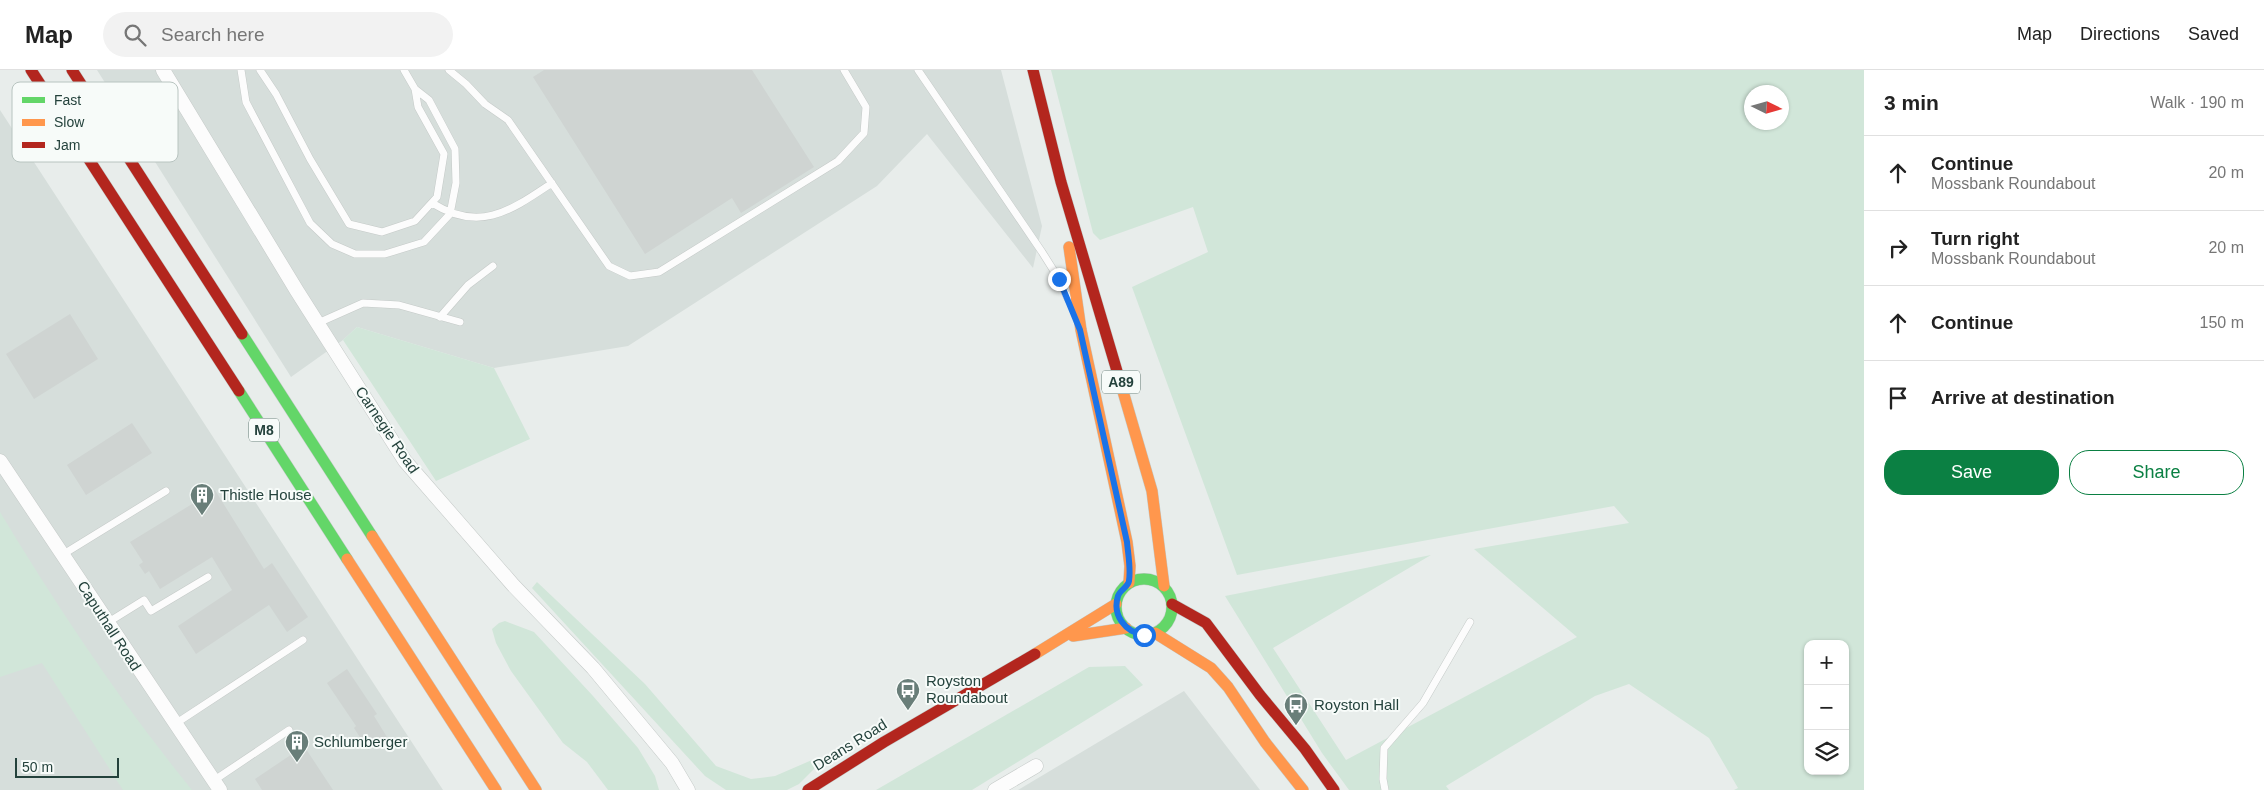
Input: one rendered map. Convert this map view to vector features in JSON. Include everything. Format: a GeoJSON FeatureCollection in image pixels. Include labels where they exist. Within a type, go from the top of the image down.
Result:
{"type":"FeatureCollection","features":[{"type":"Feature","properties":{"kind":"main road","name":"M8"},"geometry":{"type":"LineString","coordinates":[[31,70],[39,82]]}},
{"type":"Feature","properties":{"kind":"main road","name":"M8"},"geometry":{"type":"LineString","coordinates":[[72,70],[80,82]]}},
{"type":"Feature","properties":{"kind":"main road","name":"A89"},"geometry":{"type":"LineString","coordinates":[[1033,70],[1061,182],[1152,491],[1164,586],[1172,604]]}},
{"type":"Feature","properties":{"kind":"main road","name":"M8"},"geometry":{"type":"LineString","coordinates":[[90,162],[496,790]]}},
{"type":"Feature","properties":{"kind":"main road","name":"M8"},"geometry":{"type":"LineString","coordinates":[[131,162],[536,790]]}},
{"type":"Feature","properties":{"kind":"main road","name":"A89"},"geometry":{"type":"LineString","coordinates":[[1061,182],[1080,330],[1127,542],[1130,566],[1128,583],[1118,595],[1116,604]]}},
{"type":"Feature","properties":{"kind":"main road"},"geometry":{"type":"LineString","coordinates":[[1128,583],[1145,578],[1154,580],[1164,586]]}},
{"type":"Feature","properties":{"kind":"main road"},"geometry":{"type":"LineString","coordinates":[[1116,604],[1118,617],[1126,628],[1137,634],[1155,633],[1211,668],[1228,687],[1265,742],[1303,790]]}},
{"type":"Feature","properties":{"kind":"main road","name":"Deans Road"},"geometry":{"type":"LineString","coordinates":[[808,790],[853,759],[1066,637],[1116,604]]}},
{"type":"Feature","properties":{"kind":"main road"},"geometry":{"type":"LineString","coordinates":[[1155,633],[1168,621],[1172,604],[1206,623],[1260,695],[1305,749],[1334,790]]}},
{"type":"Feature","properties":{"kind":"main road","name":"Deans Road"},"geometry":{"type":"LineString","coordinates":[[1066,637],[1126,628]]}},
{"type":"Feature","properties":{"kind":"street","name":"Carnegie Road"},"geometry":{"type":"LineString","coordinates":[[163,70],[171,82]]}},
{"type":"Feature","properties":{"kind":"street","name":"Carnegie Road"},"geometry":{"type":"LineString","coordinates":[[167,70],[172,82]]}},
{"type":"Feature","properties":{"kind":"street","name":"Carnegie Road"},"geometry":{"type":"LineString","coordinates":[[178,94],[405,461],[513,585],[592,668],[672,764],[689,788]]}},
{"type":"Feature","properties":{"kind":"street","name":"Caputhall Road"},"geometry":{"type":"LineString","coordinates":[[0,461],[106,623],[216,785]]}},
{"type":"Feature","properties":{"kind":"street"},"geometry":{"type":"LineString","coordinates":[[995,790],[1014,782],[1036,766]]}},
{"type":"Feature","properties":{"kind":"lane"},"geometry":{"type":"LineString","coordinates":[[242,70],[246,102],[310,223],[332,244],[355,254],[386,254],[424,242],[450,214],[456,183],[455,149],[429,100],[415,89]]}},
{"type":"Feature","properties":{"kind":"lane"},"geometry":{"type":"LineString","coordinates":[[260,70],[276,94],[310,159],[349,224],[382,232],[415,221],[437,197],[444,154],[418,107],[415,89],[404,70]]}},
{"type":"Feature","properties":{"kind":"lane"},"geometry":{"type":"LineString","coordinates":[[449,70],[466,84],[484,104],[508,120],[609,266],[630,276],[658,272],[838,161],[864,132],[866,107],[844,70]]}},
{"type":"Feature","properties":{"kind":"lane"},"geometry":{"type":"LineString","coordinates":[[918,70],[1059,279],[1080,330]]}},
{"type":"Feature","properties":{"kind":"lane"},"geometry":{"type":"LineString","coordinates":[[432,203],[450,214],[495,216],[512,209],[552,183]]}},
{"type":"Feature","properties":{"kind":"lane"},"geometry":{"type":"LineString","coordinates":[[440,317],[468,285],[493,266]]}},
{"type":"Feature","properties":{"kind":"lane"},"geometry":{"type":"LineString","coordinates":[[318,323],[362,303],[399,305],[460,322]]}},
{"type":"Feature","properties":{"kind":"lane"},"geometry":{"type":"LineString","coordinates":[[62,555],[166,491]]}},
{"type":"Feature","properties":{"kind":"lane"},"geometry":{"type":"LineString","coordinates":[[106,623],[144,600],[151,611],[208,577]]}},
{"type":"Feature","properties":{"kind":"lane"},"geometry":{"type":"LineString","coordinates":[[1385,790],[1383,779],[1384,748],[1423,704],[1470,622]]}},
{"type":"Feature","properties":{"kind":"lane"},"geometry":{"type":"LineString","coordinates":[[174,724],[303,640]]}},
{"type":"Feature","properties":{"kind":"lane"},"geometry":{"type":"LineString","coordinates":[[216,785],[289,730]]}},
{"type":"Feature","properties":{"kind":"shaded area"},"geometry":{"type":"Polygon","coordinates":[[[97,70],[1001,70],[1042,226],[1033,268],[927,134],[877,186],[628,346],[494,368],[357,327],[343,340],[291,377],[155,162],[178,162],[178,82],[105,82],[97,70]]]}},
{"type":"Feature","properties":{"kind":"shaded area"},"geometry":{"type":"Polygon","coordinates":[[[0,110],[12,128],[12,162],[34,162],[443,790],[0,790],[0,110]]]}},
{"type":"Feature","properties":{"kind":"shaded area"},"geometry":{"type":"Polygon","coordinates":[[[1184,691],[1260,790],[1018,790],[1184,691]]]}},
{"type":"Feature","properties":{"kind":"green space"},"geometry":{"type":"Polygon","coordinates":[[[1051,70],[1864,70],[1864,790],[1734,790],[1738,788],[1709,738],[1629,684],[1595,696],[1446,786],[1449,790],[1349,790],[1322,753],[1225,596],[1431,555],[1273,648],[1346,760],[1577,637],[1474,549],[1629,523],[1614,506],[1237,575],[1132,287],[1208,252],[1193,207],[1100,240],[1093,233],[1051,70]]]}},
{"type":"Feature","properties":{"kind":"green space"},"geometry":{"type":"Polygon","coordinates":[[[357,327],[494,368],[530,439],[436,481],[343,340],[357,327]]]}},
{"type":"Feature","properties":{"kind":"green space"},"geometry":{"type":"Polygon","coordinates":[[[0,512],[44,584],[115,689],[192,790],[123,790],[42,663],[0,677],[0,512]]]}},
{"type":"Feature","properties":{"kind":"green space"},"geometry":{"type":"Polygon","coordinates":[[[537,582],[645,684],[716,766],[751,779],[775,776],[812,760],[818,765],[799,784],[787,790],[726,790],[705,776],[532,588],[537,582]]]}},
{"type":"Feature","properties":{"kind":"green space"},"geometry":{"type":"Polygon","coordinates":[[[505,621],[534,632],[593,696],[638,748],[655,776],[659,790],[608,790],[587,762],[563,743],[511,671],[496,643],[492,629],[505,621]]]}},
{"type":"Feature","properties":{"kind":"green space"},"geometry":{"type":"Polygon","coordinates":[[[1125,666],[1143,685],[972,790],[876,790],[1089,667],[1125,666]]]}},
{"type":"Feature","properties":{"kind":"building"},"geometry":{"type":"Polygon","coordinates":[[[544,70],[752,70],[814,167],[741,213],[732,198],[645,254],[533,77],[544,70]]]}},
{"type":"Feature","properties":{"kind":"building"},"geometry":{"type":"Polygon","coordinates":[[[70,314],[98,359],[34,399],[6,354],[70,314]]]}},
{"type":"Feature","properties":{"kind":"building"},"geometry":{"type":"Polygon","coordinates":[[[132,423],[152,453],[86,495],[67,465],[132,423]]]}},
{"type":"Feature","properties":{"kind":"building"},"geometry":{"type":"Polygon","coordinates":[[[215,490],[264,569],[272,563],[308,617],[287,632],[269,605],[196,654],[178,626],[232,590],[212,557],[160,589],[149,571],[145,574],[139,565],[143,562],[130,542],[215,490]]]}},
{"type":"Feature","properties":{"kind":"building"},"geometry":{"type":"Polygon","coordinates":[[[347,669],[377,714],[374,716],[387,737],[368,750],[354,728],[356,726],[327,683],[347,669]]]}},
{"type":"Feature","properties":{"kind":"building","name":"Schlumberger"},"geometry":{"type":"Polygon","coordinates":[[[304,746],[333,790],[262,790],[255,779],[304,746]]]}},
{"type":"Feature","properties":{"kind":"traffic: fast"},"geometry":{"type":"LineString","coordinates":[[242,334],[372,536]]}},
{"type":"Feature","properties":{"kind":"traffic: fast"},"geometry":{"type":"LineString","coordinates":[[239,391],[347,559]]}},
{"type":"Feature","properties":{"kind":"traffic: fast"},"geometry":{"type":"LineString","coordinates":[[1144,579],[1155,581],[1164,587],[1170,596],[1172,607],[1170,618],[1164,627],[1155,633],[1144,635],[1133,633],[1124,627],[1118,618],[1116,607],[1118,596],[1124,587],[1133,581],[1144,579]]}},
{"type":"Feature","properties":{"kind":"traffic: slow"},"geometry":{"type":"LineString","coordinates":[[1069,247],[1081,330],[1127,542],[1130,566],[1129,583]]}},
{"type":"Feature","properties":{"kind":"traffic: slow"},"geometry":{"type":"LineString","coordinates":[[1122,388],[1152,491],[1164,586]]}},
{"type":"Feature","properties":{"kind":"traffic: slow"},"geometry":{"type":"LineString","coordinates":[[372,536],[536,790]]}},
{"type":"Feature","properties":{"kind":"traffic: slow"},"geometry":{"type":"LineString","coordinates":[[347,559],[496,790]]}},
{"type":"Feature","properties":{"kind":"traffic: slow"},"geometry":{"type":"LineString","coordinates":[[1035,654],[1116,604]]}},
{"type":"Feature","properties":{"kind":"traffic: slow"},"geometry":{"type":"LineString","coordinates":[[1073,636],[1126,628]]}},
{"type":"Feature","properties":{"kind":"traffic: slow"},"geometry":{"type":"LineString","coordinates":[[1155,633],[1211,668],[1228,687],[1265,742],[1303,790]]}},
{"type":"Feature","properties":{"kind":"traffic: jam"},"geometry":{"type":"LineString","coordinates":[[31,70],[39,82]]}},
{"type":"Feature","properties":{"kind":"traffic: jam"},"geometry":{"type":"LineString","coordinates":[[72,70],[80,82]]}},
{"type":"Feature","properties":{"kind":"traffic: jam"},"geometry":{"type":"LineString","coordinates":[[1033,70],[1061,182],[1122,388]]}},
{"type":"Feature","properties":{"kind":"traffic: jam"},"geometry":{"type":"LineString","coordinates":[[91,162],[239,391]]}},
{"type":"Feature","properties":{"kind":"traffic: jam"},"geometry":{"type":"LineString","coordinates":[[131,162],[242,334]]}},
{"type":"Feature","properties":{"kind":"traffic: jam"},"geometry":{"type":"LineString","coordinates":[[1172,604],[1206,623],[1260,695],[1305,749],[1334,790]]}},
{"type":"Feature","properties":{"kind":"traffic: jam"},"geometry":{"type":"LineString","coordinates":[[808,790],[884,742],[1035,654]]}},
{"type":"Feature","properties":{"kind":"place","name":"Thistle House"},"geometry":{"type":"Point","coordinates":[202,516]}},
{"type":"Feature","properties":{"kind":"place","name":"Royston Roundabout"},"geometry":{"type":"Point","coordinates":[908,711]}},
{"type":"Feature","properties":{"kind":"place","name":"Royston Hall"},"geometry":{"type":"Point","coordinates":[1296,726]}},
{"type":"Feature","properties":{"kind":"place","name":"Schlumberger"},"geometry":{"type":"Point","coordinates":[297,763]}},
{"type":"Feature","properties":{"kind":"route"},"geometry":{"type":"LineString","coordinates":[[1059,279],[1080,330],[1127,542],[1130,566],[1128,583],[1118,595],[1116,604],[1118,617],[1126,628],[1137,634],[1144,635]]}}]}
